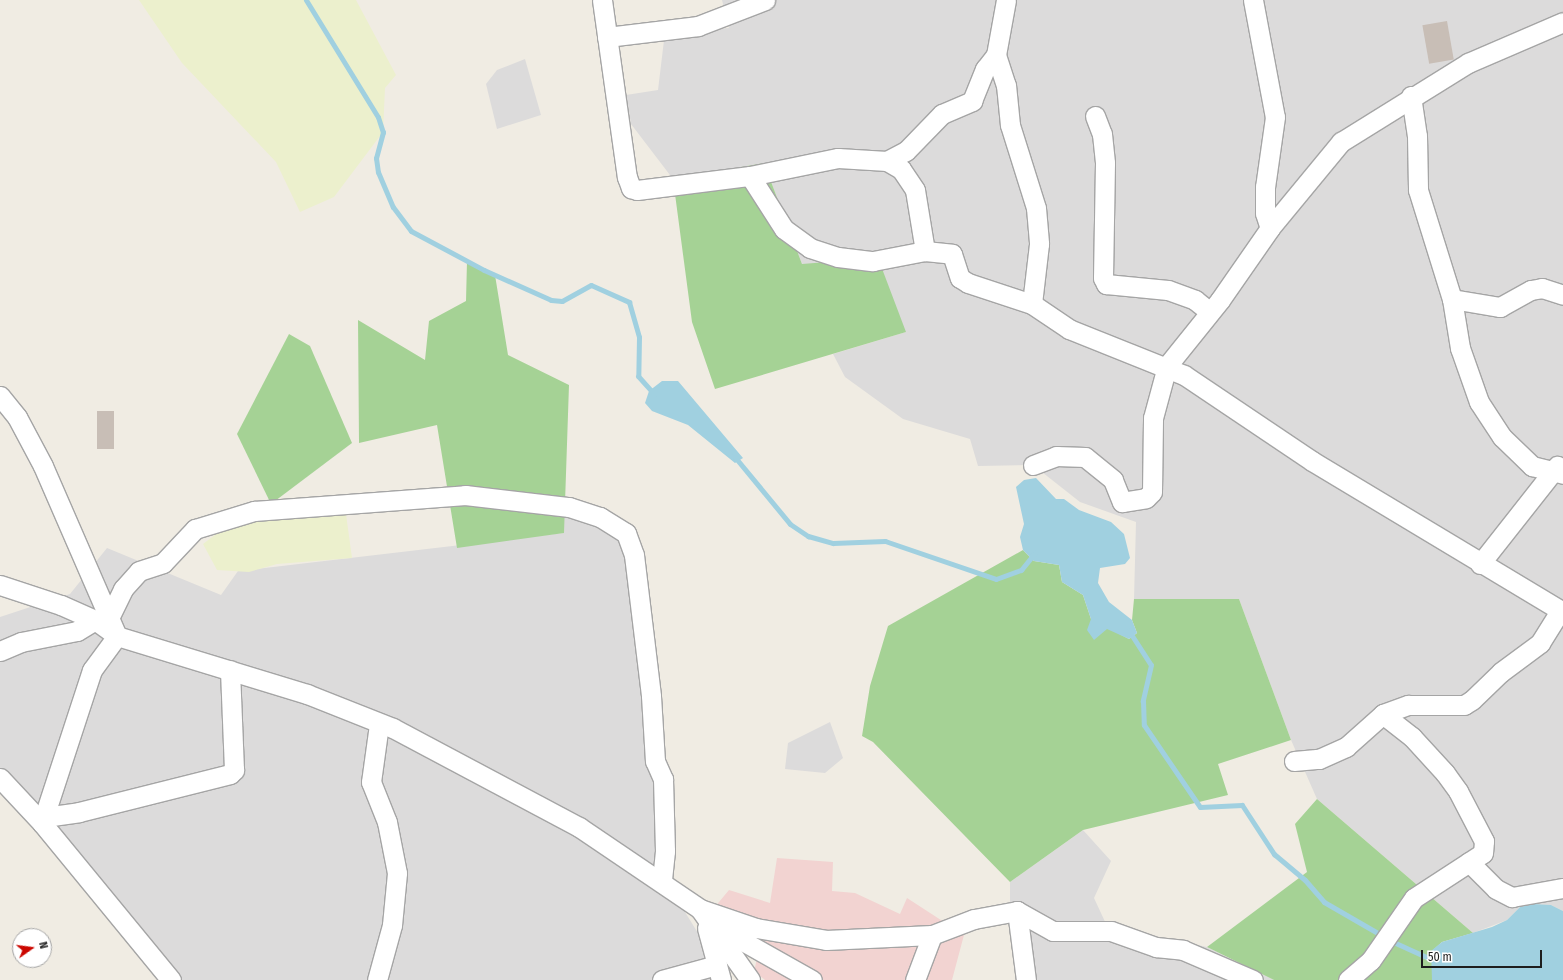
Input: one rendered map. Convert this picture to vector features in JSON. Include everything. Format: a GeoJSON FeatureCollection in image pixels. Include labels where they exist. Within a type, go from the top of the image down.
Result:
{"type":"FeatureCollection","features":[{"type":"Feature","properties":{"kind":"street"},"geometry":{"type":"LineString","coordinates":[[602,0],[627,177],[631,188],[637,190],[750,176],[807,162],[838,158],[887,160],[906,151],[942,114],[972,101],[985,69],[996,55],[1006,0]]}},
{"type":"Feature","properties":{"kind":"street"},"geometry":{"type":"LineString","coordinates":[[607,37],[698,26],[765,0]]}},
{"type":"Feature","properties":{"kind":"street"},"geometry":{"type":"LineString","coordinates":[[1253,0],[1275,117],[1265,187],[1265,213],[1270,228]]}},
{"type":"Feature","properties":{"kind":"street"},"geometry":{"type":"LineString","coordinates":[[1033,465],[1056,456],[1085,457],[1113,480],[1122,502],[1146,498],[1152,492],[1153,418],[1167,366],[1210,312],[1270,228],[1341,142],[1411,96],[1468,63],[1563,22]]}},
{"type":"Feature","properties":{"kind":"street"},"geometry":{"type":"LineString","coordinates":[[996,55],[1006,85],[1010,125],[1036,208],[1039,244],[1032,304]]}},
{"type":"Feature","properties":{"kind":"street"},"geometry":{"type":"LineString","coordinates":[[1411,96],[1417,136],[1418,190],[1452,299],[1460,348],[1487,417],[1532,466],[1558,469]]}},
{"type":"Feature","properties":{"kind":"street"},"geometry":{"type":"LineString","coordinates":[[1095,116],[1102,134],[1104,156],[1103,278],[1106,284],[1168,290],[1195,300],[1210,312]]}},
{"type":"Feature","properties":{"kind":"street"},"geometry":{"type":"LineString","coordinates":[[887,160],[909,178],[915,190],[925,251]]}},
{"type":"Feature","properties":{"kind":"street"},"geometry":{"type":"LineString","coordinates":[[750,176],[784,229],[810,248],[838,257],[872,260],[925,251],[952,254],[956,257],[960,278],[968,283],[1032,304],[1068,329],[1167,366],[1480,564],[1561,611],[1540,643],[1501,672],[1472,700],[1456,706],[1408,705],[1383,714],[1346,747],[1319,759],[1294,761]]}},
{"type":"Feature","properties":{"kind":"street"},"geometry":{"type":"LineString","coordinates":[[1452,299],[1500,307],[1531,290],[1542,288],[1563,295]]}},
{"type":"Feature","properties":{"kind":"street"},"geometry":{"type":"LineString","coordinates":[[0,396],[16,417],[42,466],[102,618],[117,636],[307,694],[440,751],[579,827],[662,880],[705,916],[812,980]]}},
{"type":"Feature","properties":{"kind":"street"},"geometry":{"type":"LineString","coordinates":[[1480,564],[1558,469]]}},
{"type":"Feature","properties":{"kind":"street"},"geometry":{"type":"LineString","coordinates":[[0,652],[21,642],[78,631],[102,618],[123,589],[139,571],[163,563],[195,529],[254,511],[464,495],[569,507],[600,517],[626,534],[634,555],[651,696],[655,761],[663,779],[665,851],[662,880]]}},
{"type":"Feature","properties":{"kind":"street"},"geometry":{"type":"LineString","coordinates":[[0,585],[102,618]]}},
{"type":"Feature","properties":{"kind":"street"},"geometry":{"type":"LineString","coordinates":[[43,820],[92,670],[117,636]]}},
{"type":"Feature","properties":{"kind":"street"},"geometry":{"type":"LineString","coordinates":[[43,820],[230,774],[234,770],[230,670]]}},
{"type":"Feature","properties":{"kind":"street"},"geometry":{"type":"LineString","coordinates":[[1348,980],[1370,960],[1414,898],[1483,853],[1484,841],[1458,790],[1429,754],[1383,714]]}},
{"type":"Feature","properties":{"kind":"street"},"geometry":{"type":"LineString","coordinates":[[377,980],[392,925],[397,873],[388,822],[371,782],[380,724]]}},
{"type":"Feature","properties":{"kind":"street"},"geometry":{"type":"LineString","coordinates":[[0,778],[43,820],[171,980]]}},
{"type":"Feature","properties":{"kind":"street"},"geometry":{"type":"LineString","coordinates":[[1469,862],[1496,889],[1512,896],[1563,888]]}},
{"type":"Feature","properties":{"kind":"street"},"geometry":{"type":"LineString","coordinates":[[705,916],[756,928],[826,940],[932,935],[974,919],[1017,911],[1053,931],[1111,931],[1156,947],[1183,950],[1253,980]]}},
{"type":"Feature","properties":{"kind":"street"},"geometry":{"type":"LineString","coordinates":[[1017,911],[1026,980]]}},
{"type":"Feature","properties":{"kind":"street"},"geometry":{"type":"LineString","coordinates":[[662,980],[719,972],[705,916]]}},
{"type":"Feature","properties":{"kind":"street"},"geometry":{"type":"LineString","coordinates":[[705,916],[750,980]]}},
{"type":"Feature","properties":{"kind":"street"},"geometry":{"type":"LineString","coordinates":[[915,980],[932,935]]}},
{"type":"Feature","properties":{"kind":"shaded area"},"geometry":{"type":"Polygon","coordinates":[[[722,0],[1563,0],[1563,911],[1551,905],[1534,904],[1520,907],[1507,920],[1473,933],[1317,799],[1291,740],[1239,599],[1134,599],[1136,522],[1080,502],[1033,465],[978,466],[970,439],[903,419],[845,377],[833,354],[906,332],[802,264],[764,163],[673,179],[631,124],[626,95],[658,90],[665,32],[729,28],[722,0]]]}},
{"type":"Feature","properties":{"kind":"shaded area"},"geometry":{"type":"Polygon","coordinates":[[[525,59],[541,115],[497,129],[486,84],[497,70],[525,59]]]}},
{"type":"Feature","properties":{"kind":"shaded area"},"geometry":{"type":"Polygon","coordinates":[[[565,499],[602,512],[630,554],[664,878],[714,959],[720,980],[166,980],[0,787],[0,617],[70,594],[107,548],[221,595],[238,571],[563,533],[565,499]]]}},
{"type":"Feature","properties":{"kind":"shaded area"},"geometry":{"type":"Polygon","coordinates":[[[830,722],[843,758],[825,773],[785,769],[788,743],[830,722]]]}},
{"type":"Feature","properties":{"kind":"shaded area"},"geometry":{"type":"Polygon","coordinates":[[[1083,830],[1111,861],[1094,898],[1107,926],[1207,947],[1274,980],[1025,980],[1010,906],[1010,882],[1083,830]]]}},
{"type":"Feature","properties":{"kind":"shaded area"},"geometry":{"type":"Polygon","coordinates":[[[777,858],[833,862],[832,891],[855,893],[900,914],[907,898],[964,935],[952,980],[765,980],[754,971],[760,947],[709,914],[729,890],[770,903],[777,858]]]}},
{"type":"Feature","properties":{"kind":"green space"},"geometry":{"type":"Polygon","coordinates":[[[139,0],[356,0],[396,75],[385,88],[383,132],[334,197],[300,212],[276,162],[182,63],[139,0]]]}},
{"type":"Feature","properties":{"kind":"green space"},"geometry":{"type":"Polygon","coordinates":[[[764,163],[802,264],[878,258],[906,332],[715,389],[692,322],[673,179],[764,163]]]}},
{"type":"Feature","properties":{"kind":"green space"},"geometry":{"type":"Polygon","coordinates":[[[467,261],[495,275],[508,355],[569,385],[564,533],[457,548],[437,425],[359,443],[358,320],[425,360],[429,321],[466,301],[467,261]]]}},
{"type":"Feature","properties":{"kind":"green space"},"geometry":{"type":"Polygon","coordinates":[[[289,334],[310,346],[352,443],[271,504],[237,434],[289,334]]]}},
{"type":"Feature","properties":{"kind":"green space"},"geometry":{"type":"Polygon","coordinates":[[[333,509],[346,514],[352,558],[277,564],[249,572],[217,570],[203,544],[236,519],[333,509]]]}},
{"type":"Feature","properties":{"kind":"green space"},"geometry":{"type":"Polygon","coordinates":[[[1023,550],[1034,561],[1059,565],[1062,582],[1083,595],[1091,619],[1129,639],[1137,633],[1132,620],[1134,599],[1239,599],[1291,740],[1218,764],[1228,795],[1083,830],[1010,882],[873,742],[862,736],[870,686],[888,626],[1023,550]]]}},
{"type":"Feature","properties":{"kind":"green space"},"geometry":{"type":"Polygon","coordinates":[[[1317,799],[1473,933],[1442,942],[1432,951],[1432,980],[1274,980],[1207,947],[1307,872],[1295,824],[1317,799]]]}},
{"type":"Feature","properties":{"kind":"water"},"geometry":{"type":"Polygon","coordinates":[[[662,381],[678,381],[743,458],[735,463],[688,425],[652,411],[645,403],[649,391],[662,381]]]}},
{"type":"Feature","properties":{"kind":"water"},"geometry":{"type":"Polygon","coordinates":[[[1036,478],[1056,499],[1064,499],[1079,510],[1111,522],[1124,534],[1130,558],[1125,564],[1100,568],[1098,583],[1109,602],[1132,620],[1137,633],[1129,639],[1107,629],[1094,640],[1087,630],[1091,619],[1083,595],[1062,582],[1059,565],[1034,561],[1023,550],[1020,537],[1024,524],[1016,487],[1024,480],[1036,478]]]}},
{"type":"Feature","properties":{"kind":"water"},"geometry":{"type":"Polygon","coordinates":[[[1534,904],[1551,905],[1563,911],[1563,980],[1432,980],[1431,951],[1442,942],[1492,927],[1507,920],[1520,907],[1534,904]]]}},
{"type":"Feature","properties":{"kind":"building"},"geometry":{"type":"Polygon","coordinates":[[[1447,21],[1454,59],[1429,64],[1422,25],[1447,21]]]}},
{"type":"Feature","properties":{"kind":"building"},"geometry":{"type":"Polygon","coordinates":[[[97,411],[114,411],[114,449],[97,449],[97,411]]]}},
{"type":"Feature","properties":{"kind":"waterway"},"geometry":{"type":"LineString","coordinates":[[306,0],[378,117],[383,132],[376,158],[378,172],[393,207],[411,231],[484,270],[551,300],[562,301],[591,285],[629,302],[639,337],[638,376],[654,394]]}},
{"type":"Feature","properties":{"kind":"waterway"},"geometry":{"type":"LineString","coordinates":[[734,456],[790,524],[808,536],[833,543],[885,541],[996,579],[1021,570],[1035,553]]}},
{"type":"Feature","properties":{"kind":"waterway"},"geometry":{"type":"LineString","coordinates":[[1129,631],[1151,665],[1143,701],[1144,725],[1200,807],[1242,805],[1274,854],[1305,880],[1324,902],[1383,936]]}},
{"type":"Feature","properties":{"kind":"waterway"},"geometry":{"type":"LineString","coordinates":[[1389,940],[1437,962]]}}]}
